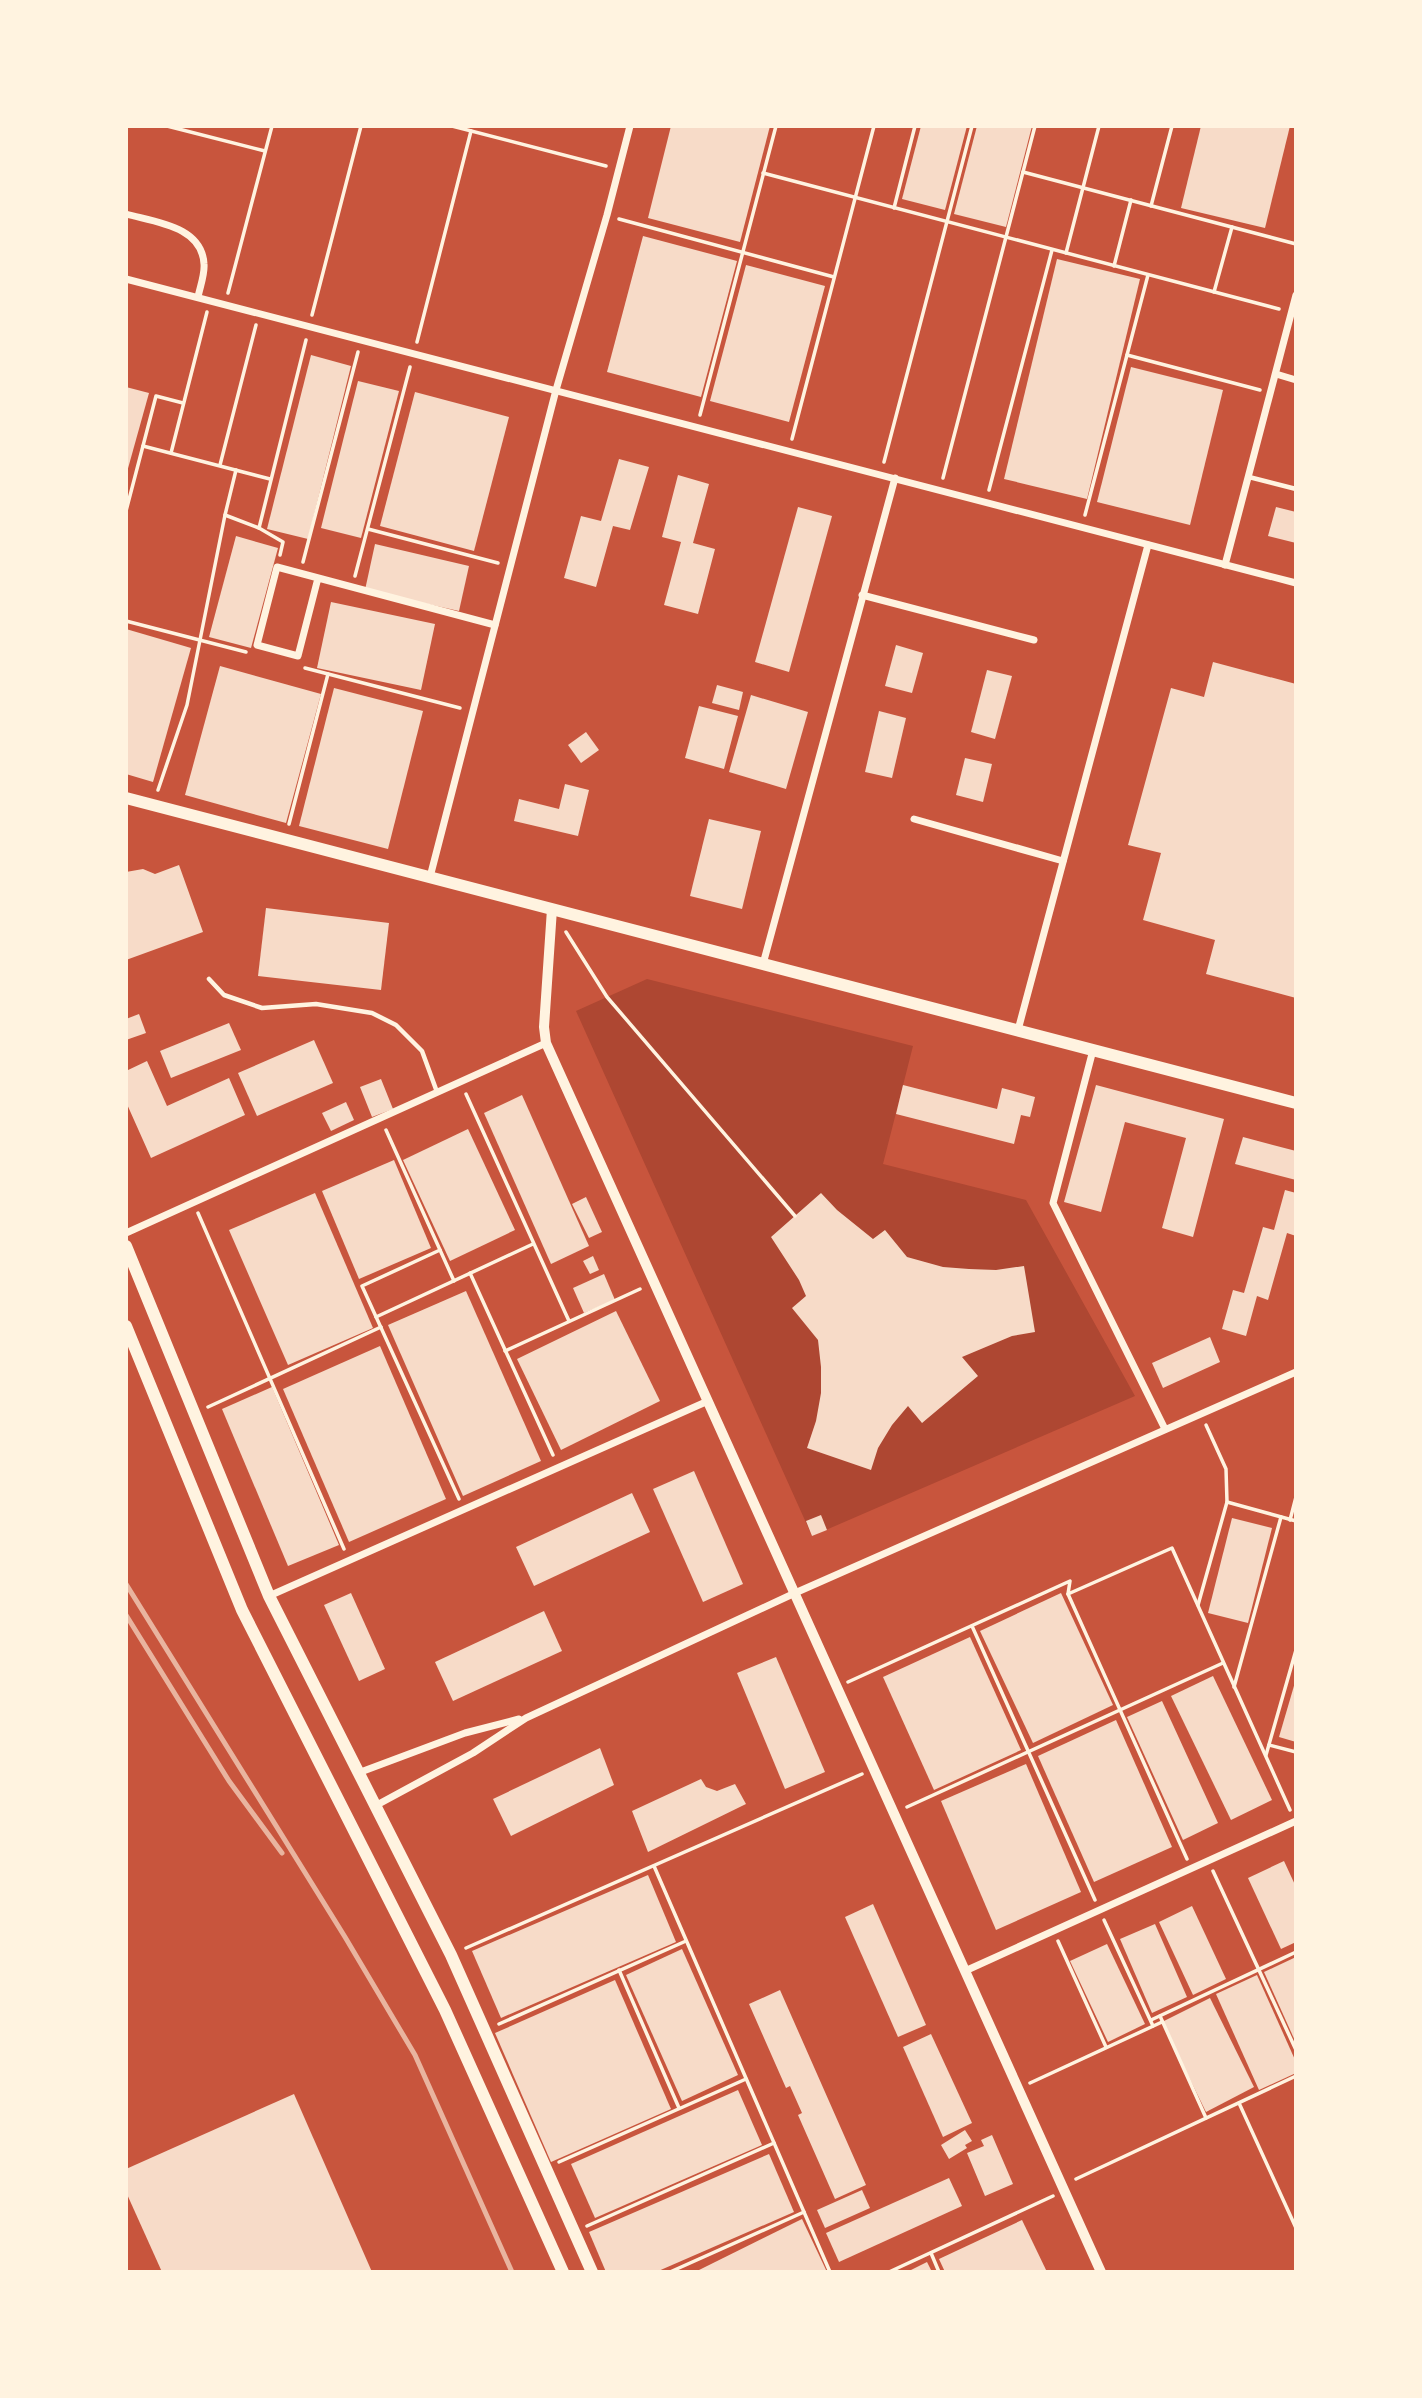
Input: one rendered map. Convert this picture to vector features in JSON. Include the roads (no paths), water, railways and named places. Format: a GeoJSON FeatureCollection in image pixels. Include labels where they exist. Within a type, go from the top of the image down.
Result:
{"type":"FeatureCollection","features":[{"type":"Feature","properties":{"kind":"main road"},"geometry":{"type":"LineString","coordinates":[[126,798],[1296,1103]]}},
{"type":"Feature","properties":{"kind":"main road"},"geometry":{"type":"LineString","coordinates":[[126,1246],[269,1596],[451,1955],[592,2272]]}},
{"type":"Feature","properties":{"kind":"main road"},"geometry":{"type":"LineString","coordinates":[[126,1326],[242,1610],[444,2010],[563,2272]]}},
{"type":"Feature","properties":{"kind":"street"},"geometry":{"type":"LineString","coordinates":[[430,877],[556,390],[630,126]]}},
{"type":"Feature","properties":{"kind":"street"},"geometry":{"type":"LineString","coordinates":[[126,214],[182,230],[195,239],[204,265],[198,297]]}},
{"type":"Feature","properties":{"kind":"street"},"geometry":{"type":"LineString","coordinates":[[126,279],[1296,583]]}},
{"type":"Feature","properties":{"kind":"street"},"geometry":{"type":"LineString","coordinates":[[1226,565],[1296,295]]}},
{"type":"Feature","properties":{"kind":"street"},"geometry":{"type":"LineString","coordinates":[[1276,374],[1296,380]]}},
{"type":"Feature","properties":{"kind":"street"},"geometry":{"type":"LineString","coordinates":[[763,964],[895,478]]}},
{"type":"Feature","properties":{"kind":"street"},"geometry":{"type":"LineString","coordinates":[[1018,1030],[1148,545]]}},
{"type":"Feature","properties":{"kind":"street"},"geometry":{"type":"LineString","coordinates":[[318,578],[298,656],[257,645],[277,567],[495,625]]}},
{"type":"Feature","properties":{"kind":"street"},"geometry":{"type":"LineString","coordinates":[[862,595],[1034,640]]}},
{"type":"Feature","properties":{"kind":"street"},"geometry":{"type":"LineString","coordinates":[[914,819],[1063,861]]}},
{"type":"Feature","properties":{"kind":"street"},"geometry":{"type":"LineString","coordinates":[[552,909],[544,1027],[546,1043],[1101,2272]]}},
{"type":"Feature","properties":{"kind":"street"},"geometry":{"type":"LineString","coordinates":[[126,1233],[546,1043]]}},
{"type":"Feature","properties":{"kind":"street"},"geometry":{"type":"LineString","coordinates":[[1093,1050],[1053,1203],[1165,1429]]}},
{"type":"Feature","properties":{"kind":"street"},"geometry":{"type":"LineString","coordinates":[[375,1806],[473,1753],[526,1718],[795,1593],[1296,1372]]}},
{"type":"Feature","properties":{"kind":"street"},"geometry":{"type":"LineString","coordinates":[[269,1596],[708,1401]]}},
{"type":"Feature","properties":{"kind":"street"},"geometry":{"type":"LineString","coordinates":[[358,1773],[465,1733],[526,1718]]}},
{"type":"Feature","properties":{"kind":"street"},"geometry":{"type":"LineString","coordinates":[[965,1971],[1295,1821]]}},
{"type":"Feature","properties":{"kind":"lane"},"geometry":{"type":"LineString","coordinates":[[1249,477],[1296,489]]}},
{"type":"Feature","properties":{"kind":"lane"},"geometry":{"type":"LineString","coordinates":[[209,979],[224,995],[262,1009],[316,1004],[372,1013],[396,1025],[422,1051],[437,1093]]}},
{"type":"Feature","properties":{"kind":"railway"},"geometry":{"type":"LineString","coordinates":[[126,1584],[415,2055],[512,2272]]}},
{"type":"Feature","properties":{"kind":"railway"},"geometry":{"type":"LineString","coordinates":[[126,1615],[229,1781],[282,1853]]}}]}
